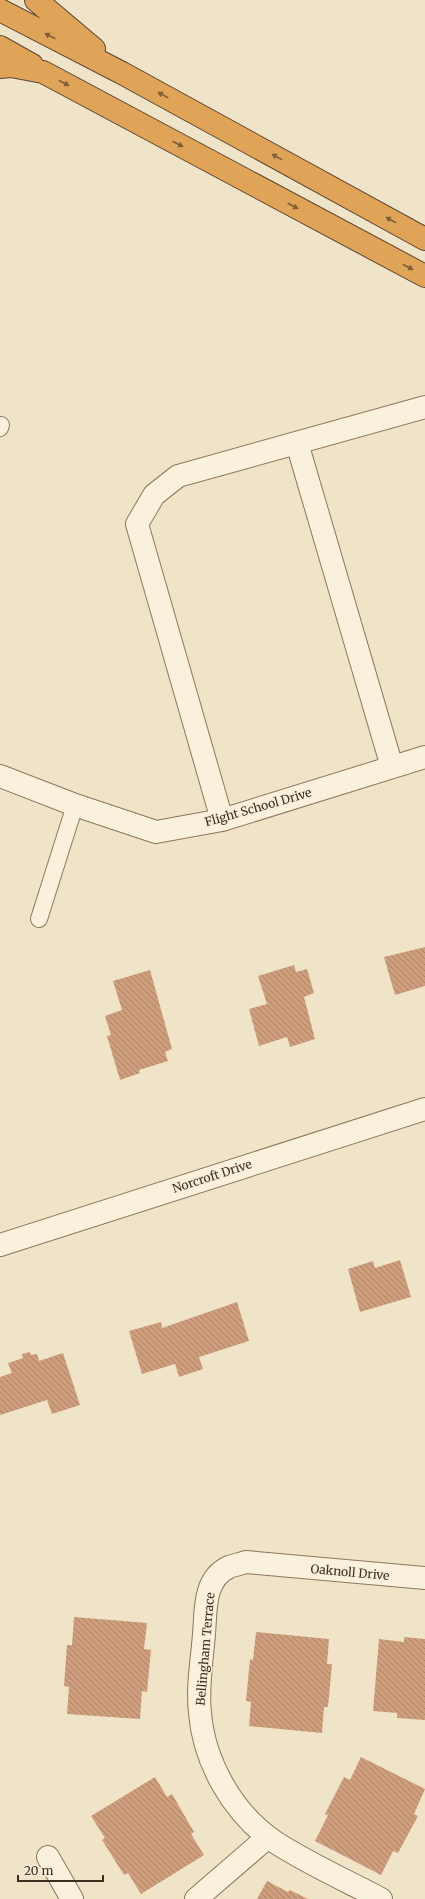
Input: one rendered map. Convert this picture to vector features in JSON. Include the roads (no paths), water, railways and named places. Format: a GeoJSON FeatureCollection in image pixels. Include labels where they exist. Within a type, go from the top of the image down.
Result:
{"type":"FeatureCollection","features":[{"type":"Feature","properties":{"kind":"highway"},"geometry":{"type":"LineString","coordinates":[[36,0],[122,73]]}},
{"type":"Feature","properties":{"kind":"highway"},"geometry":{"type":"LineString","coordinates":[[0,10],[122,73],[425,239]]}},
{"type":"Feature","properties":{"kind":"highway"},"geometry":{"type":"LineString","coordinates":[[0,47],[43,72],[425,276]]}},
{"type":"Feature","properties":{"kind":"highway"},"geometry":{"type":"LineString","coordinates":[[0,67],[11,66],[43,72]]}},
{"type":"Feature","properties":{"kind":"street"},"geometry":{"type":"LineString","coordinates":[[222,820],[137,524],[154,495],[178,476],[425,408]]}},
{"type":"Feature","properties":{"kind":"street"},"geometry":{"type":"LineString","coordinates":[[297,443],[392,767]]}},
{"type":"Feature","properties":{"kind":"street","name":"Flight School Drive"},"geometry":{"type":"LineString","coordinates":[[0,776],[75,805],[156,832],[222,820],[425,757]]}},
{"type":"Feature","properties":{"kind":"street","name":"Norcroft Drive"},"geometry":{"type":"LineString","coordinates":[[0,1245],[425,1109]]}},
{"type":"Feature","properties":{"kind":"street","name":"Bellingham Terrace"},"geometry":{"type":"LineString","coordinates":[[276,1565],[246,1562],[228,1568],[213,1581],[207,1596],[199,1697],[204,1740],[220,1779],[241,1810],[268,1836],[287,1849],[381,1899]]}},
{"type":"Feature","properties":{"kind":"street","name":"Oaknoll Drive"},"geometry":{"type":"LineString","coordinates":[[276,1565],[425,1578]]}},
{"type":"Feature","properties":{"kind":"street"},"geometry":{"type":"LineString","coordinates":[[196,1899],[268,1836]]}},
{"type":"Feature","properties":{"kind":"street"},"geometry":{"type":"LineString","coordinates":[[48,1857],[72,1899]]}},
{"type":"Feature","properties":{"kind":"lane"},"geometry":{"type":"LineString","coordinates":[[0,425],[0,428]]}},
{"type":"Feature","properties":{"kind":"lane"},"geometry":{"type":"LineString","coordinates":[[39,920],[75,805]]}}]}
